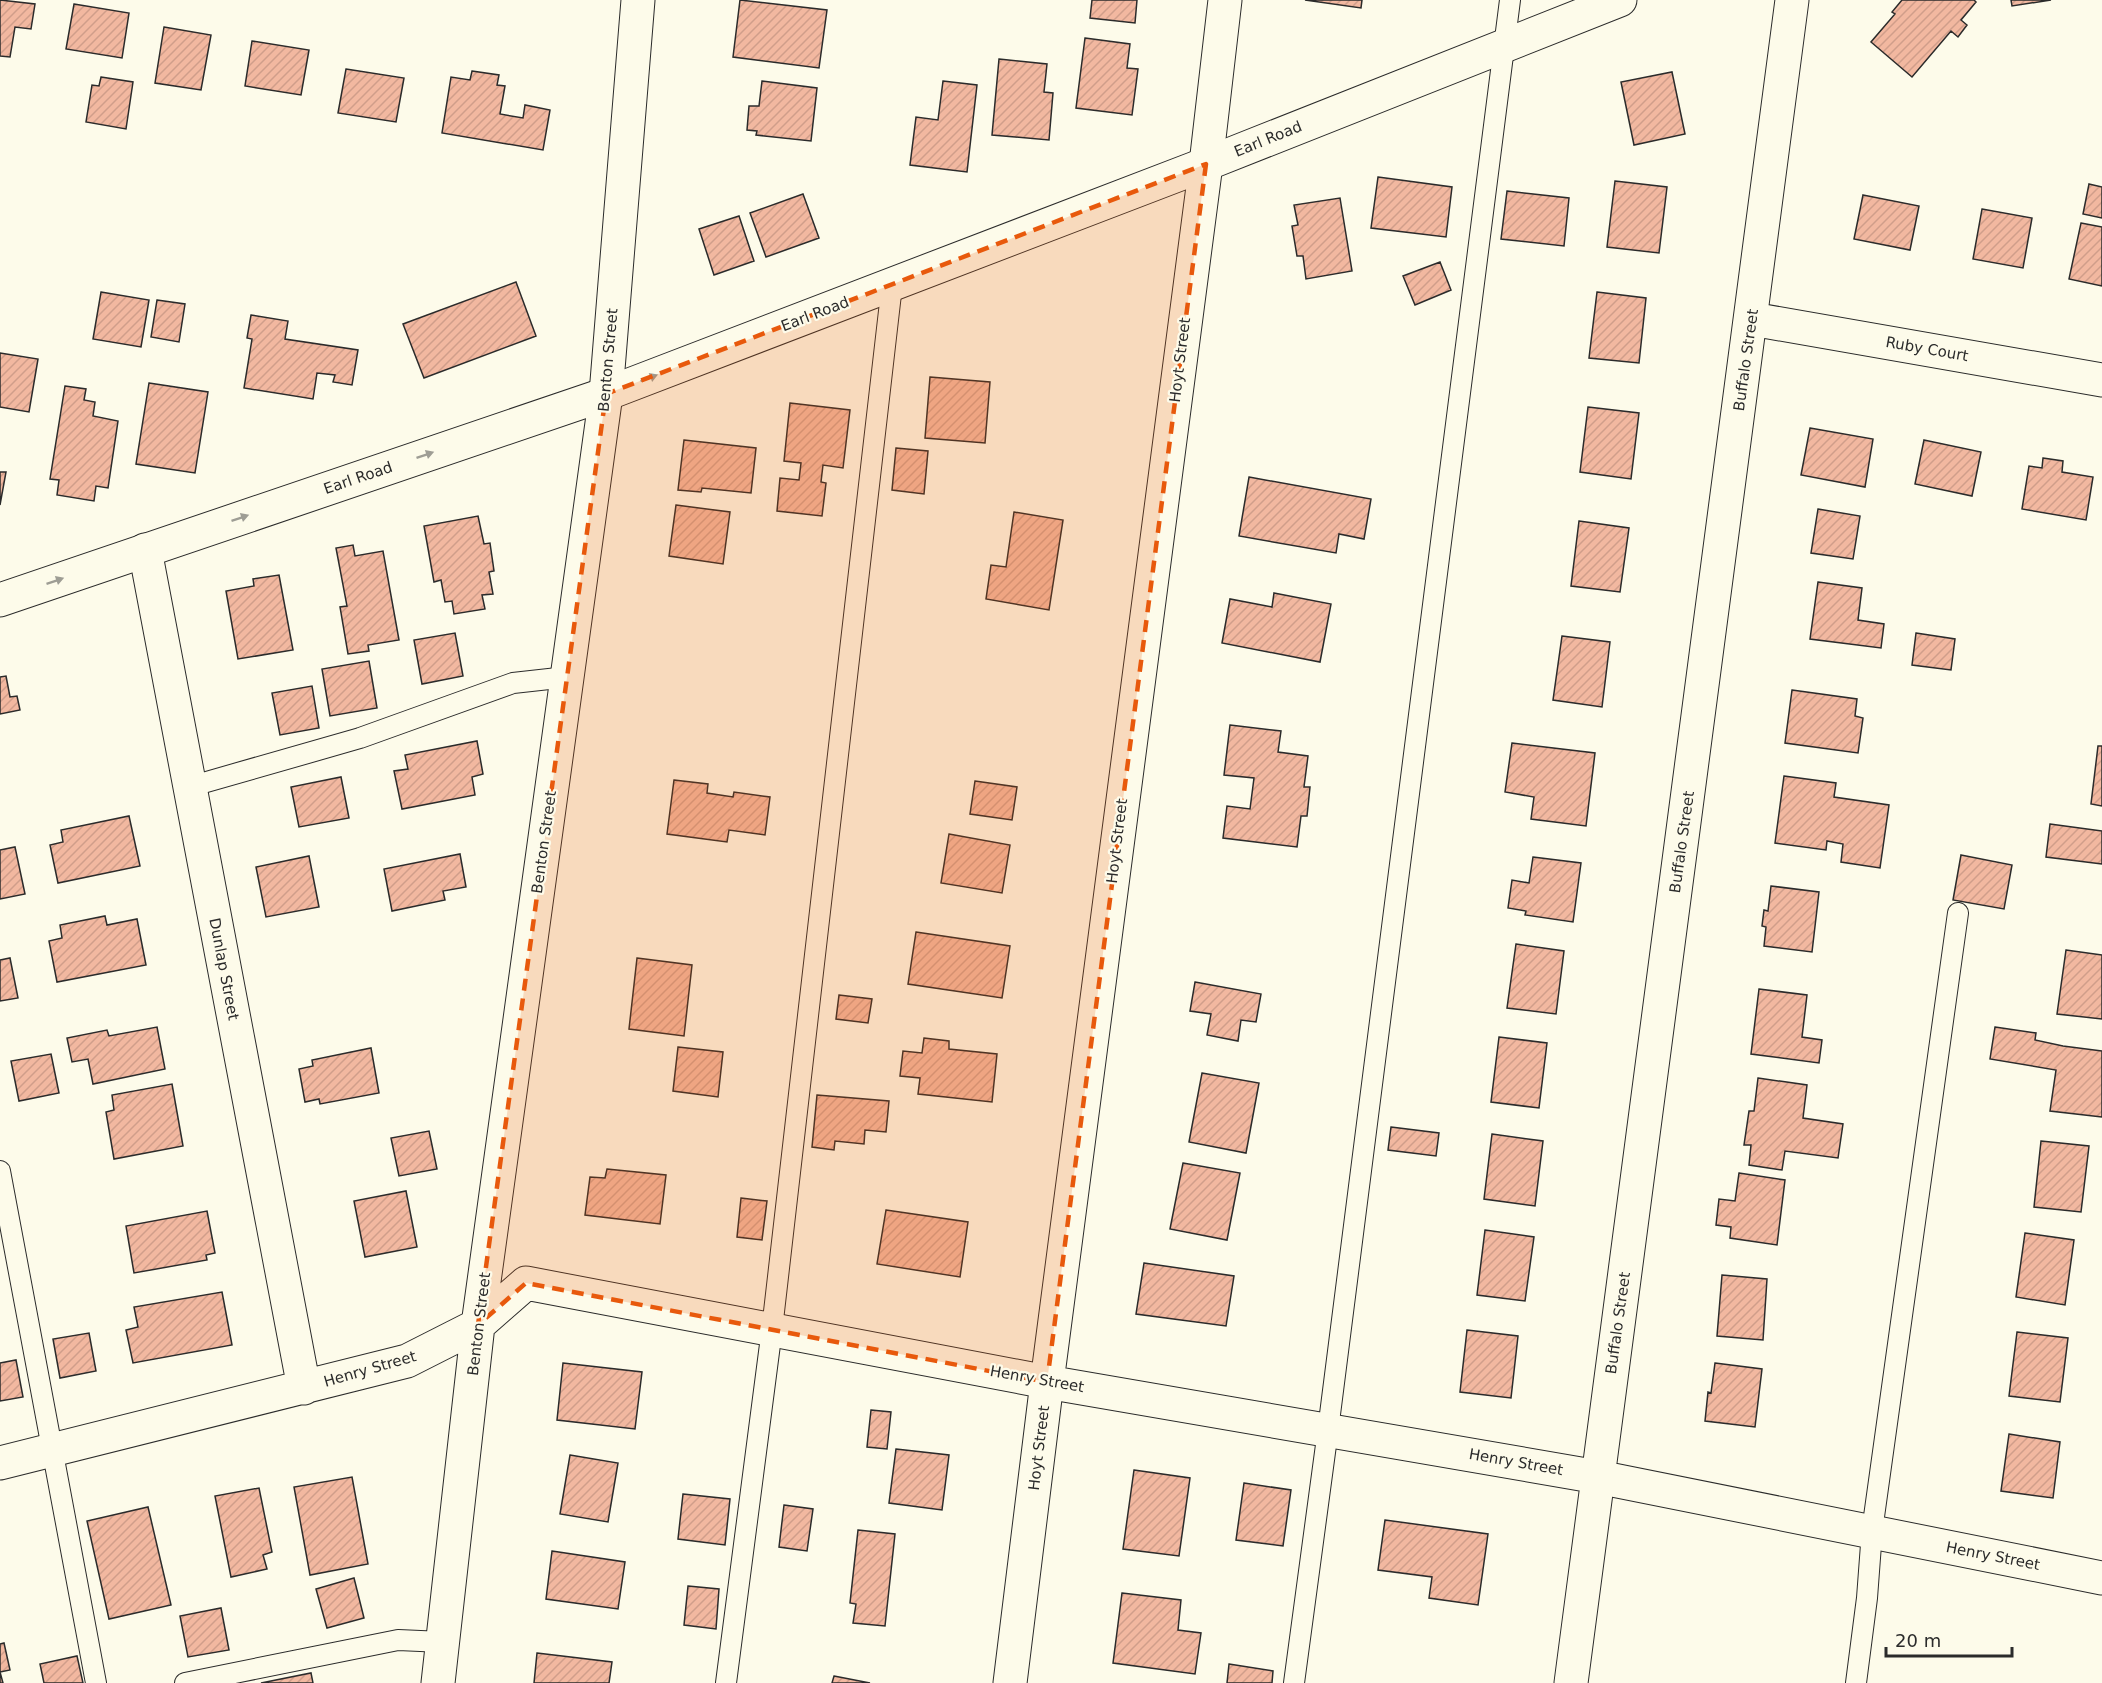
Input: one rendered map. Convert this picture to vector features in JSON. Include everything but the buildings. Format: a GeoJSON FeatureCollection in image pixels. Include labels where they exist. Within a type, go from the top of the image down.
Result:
{"type":"FeatureCollection","features":[{"type":"Feature","properties":{"kind":"street","name":"Benton Street"},"geometry":{"type":"LineString","coordinates":[[438,1683],[478,1325],[606,394],[638,0]]}},
{"type":"Feature","properties":{"kind":"street","name":"Hoyt Street"},"geometry":{"type":"LineString","coordinates":[[1010,1683],[1047,1382],[1206,164],[1225,0]]}},
{"type":"Feature","properties":{"kind":"street","name":"Earl Road"},"geometry":{"type":"LineString","coordinates":[[0,600],[606,394],[1206,164],[1620,0]]}},
{"type":"Feature","properties":{"kind":"street","name":"Buffalo Street"},"geometry":{"type":"LineString","coordinates":[[1571,1683],[1752,319],[1792,0]]}},
{"type":"Feature","properties":{"kind":"street","name":"Ruby Court"},"geometry":{"type":"LineString","coordinates":[[1752,319],[2102,380]]}},
{"type":"Feature","properties":{"kind":"street","name":"Dunlap Street"},"geometry":{"type":"LineString","coordinates":[[145,550],[304,1388]]}},
{"type":"Feature","properties":{"kind":"street","name":"Henry Street"},"geometry":{"type":"LineString","coordinates":[[0,1463],[407,1361],[478,1325],[526,1283],[1047,1382],[1598,1477],[2102,1578]]}},
{"type":"Feature","properties":{"kind":"lane"},"geometry":{"type":"LineString","coordinates":[[1294,1683],[1510,0]]}},
{"type":"Feature","properties":{"kind":"lane"},"geometry":{"type":"LineString","coordinates":[[726,1683],[772,1329],[892,285]]}},
{"type":"Feature","properties":{"kind":"lane"},"geometry":{"type":"LineString","coordinates":[[189,787],[360,738],[513,683],[567,677]]}},
{"type":"Feature","properties":{"kind":"lane"},"geometry":{"type":"LineString","coordinates":[[1857,1683],[1872,1531],[1958,913]]}},
{"type":"Feature","properties":{"kind":"lane"},"geometry":{"type":"LineString","coordinates":[[0,1171],[96,1683]]}},
{"type":"Feature","properties":{"kind":"lane"},"geometry":{"type":"LineString","coordinates":[[185,1683],[398,1640],[443,1642]]}},
{"type":"Feature","properties":{"kind":"highlighted area"},"geometry":{"type":"Polygon","coordinates":[[[1206,164],[1047,1382],[526,1283],[478,1325],[606,394],[1206,164]]]}}]}
